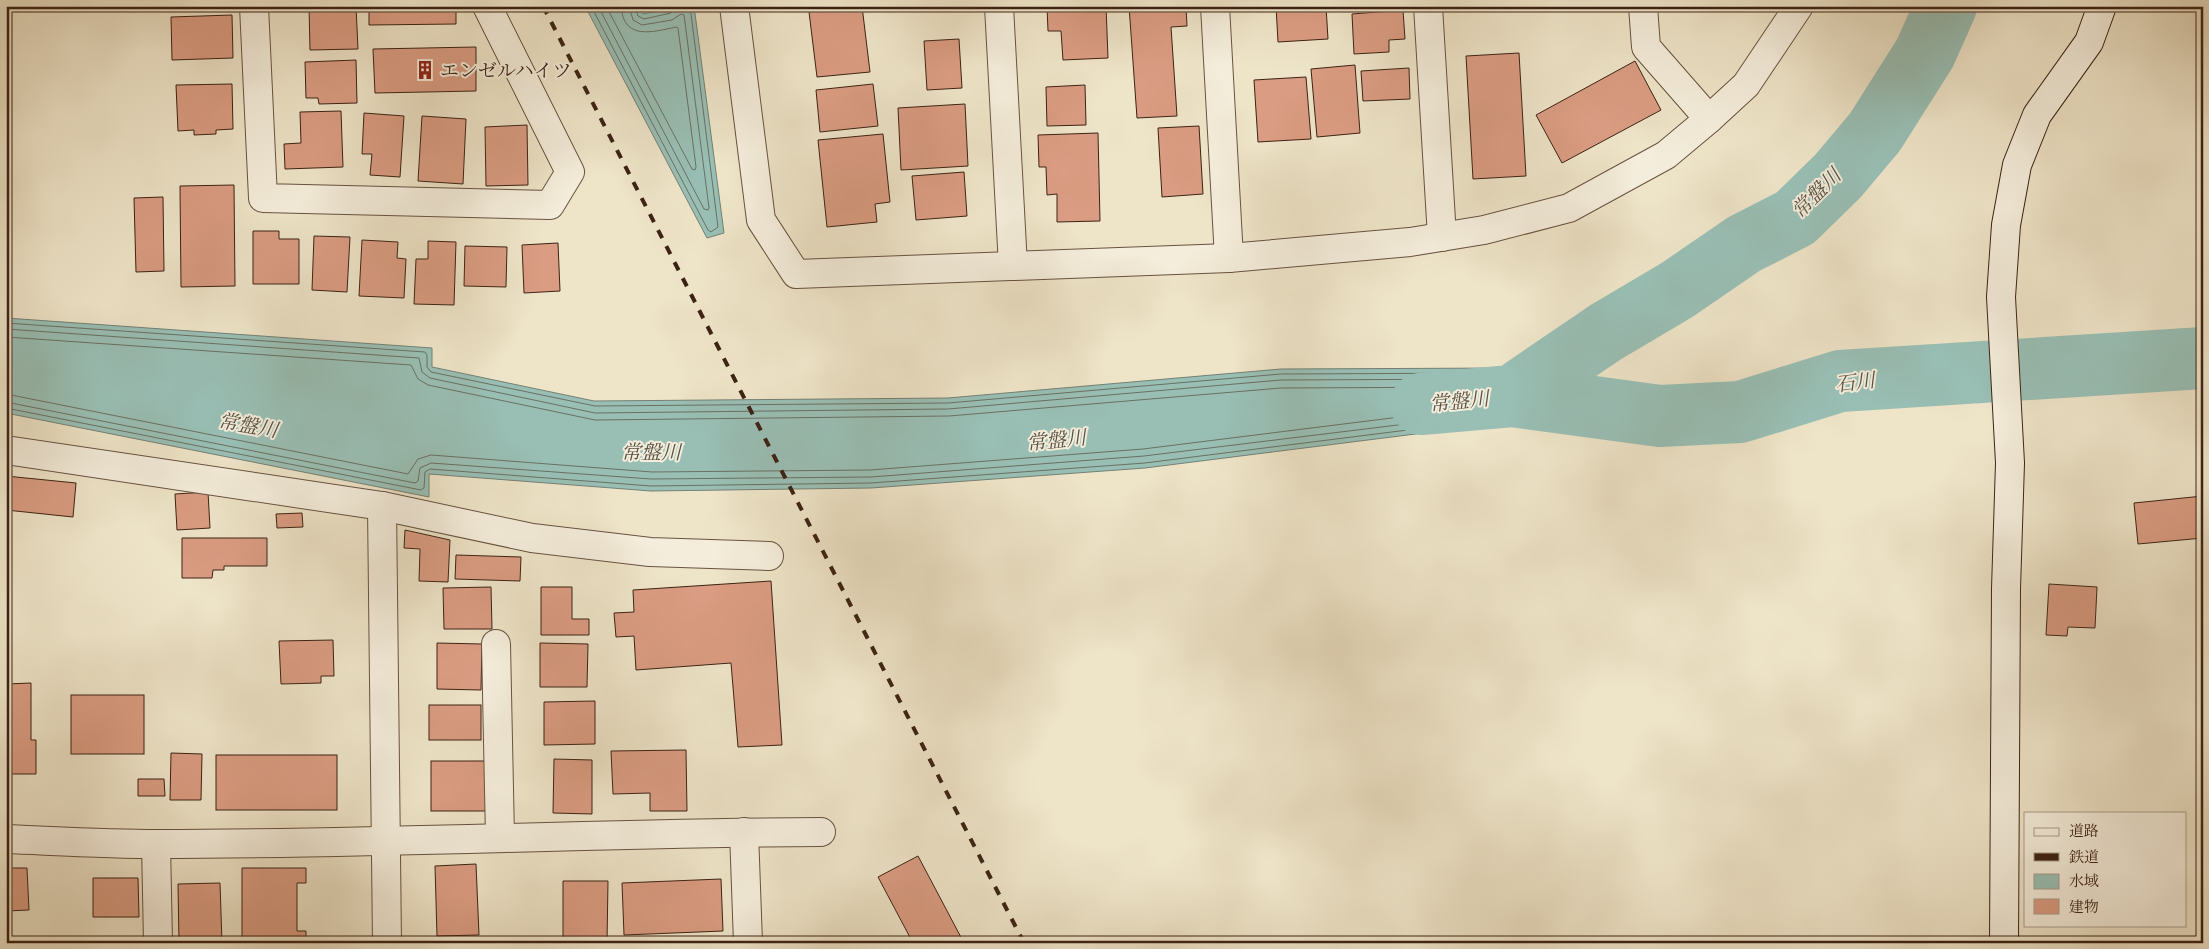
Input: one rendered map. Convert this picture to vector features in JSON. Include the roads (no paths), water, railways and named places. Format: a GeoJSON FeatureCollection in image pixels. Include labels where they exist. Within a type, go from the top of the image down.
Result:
{"type":"FeatureCollection","features":[{"type":"Feature","properties":{"kind":"street"},"geometry":{"type":"LineString","coordinates":[[254,6],[263,198],[550,205],[570,172],[487,6]]}},
{"type":"Feature","properties":{"kind":"street"},"geometry":{"type":"LineString","coordinates":[[734,6],[761,220],[796,274],[1228,258],[1410,242],[1484,230],[1569,208],[1666,155],[1709,119],[1746,85],[1799,6]]}},
{"type":"Feature","properties":{"kind":"street"},"geometry":{"type":"LineString","coordinates":[[999,6],[1013,266]]}},
{"type":"Feature","properties":{"kind":"street"},"geometry":{"type":"LineString","coordinates":[[1214,6],[1228,258]]}},
{"type":"Feature","properties":{"kind":"street"},"geometry":{"type":"LineString","coordinates":[[1428,6],[1442,237]]}},
{"type":"Feature","properties":{"kind":"street"},"geometry":{"type":"LineString","coordinates":[[1643,6],[1646,47],[1709,119]]}},
{"type":"Feature","properties":{"kind":"street"},"geometry":{"type":"LineString","coordinates":[[2004,943],[2006,590],[2010,463],[2002,298],[2006,225],[2018,165],[2037,115],[2089,42],[2102,6]]}},
{"type":"Feature","properties":{"kind":"street"},"geometry":{"type":"LineString","coordinates":[[6,450],[382,506],[532,538],[574,544],[650,552],[769,556]]}},
{"type":"Feature","properties":{"kind":"street"},"geometry":{"type":"LineString","coordinates":[[382,506],[387,943]]}},
{"type":"Feature","properties":{"kind":"street"},"geometry":{"type":"LineString","coordinates":[[496,644],[500,837]]}},
{"type":"Feature","properties":{"kind":"street"},"geometry":{"type":"LineString","coordinates":[[744,832],[748,943]]}},
{"type":"Feature","properties":{"kind":"street"},"geometry":{"type":"LineString","coordinates":[[6,840],[156,844],[386,842],[500,837],[821,832]]}},
{"type":"Feature","properties":{"kind":"street"},"geometry":{"type":"LineString","coordinates":[[156,844],[158,943]]}},
{"type":"Feature","properties":{"kind":"water"},"geometry":{"type":"Polygon","coordinates":[[[585,6],[639,6],[643,14],[682,6],[694,6],[724,233],[707,238],[585,6]]]}},
{"type":"Feature","properties":{"kind":"water"},"geometry":{"type":"Polygon","coordinates":[[[6,318],[432,348],[432,367],[594,401],[948,398],[1281,369],[1506,368],[1511,422],[1145,468],[871,488],[651,491],[429,474],[429,497],[6,413],[6,318]]]}},
{"type":"Feature","properties":{"kind":"waterway","name":"常盤川"},"geometry":{"type":"LineString","coordinates":[[1421,404],[1512,396],[1606,332],[1677,290],[1744,244],[1795,218],[1838,176],[1875,132],[1925,53],[1946,6]]}},
{"type":"Feature","properties":{"kind":"waterway","name":"石川"},"geometry":{"type":"LineString","coordinates":[[1512,396],[1660,416],[1740,412],[1840,381],[2203,358]]}},
{"type":"Feature","properties":{"kind":"railway"},"geometry":{"type":"LineString","coordinates":[[543,6],[1024,943]]}},
{"type":"Feature","properties":{"kind":"place","name":"エンゼルハイツ"},"geometry":{"type":"Point","coordinates":[425,70]}}]}
